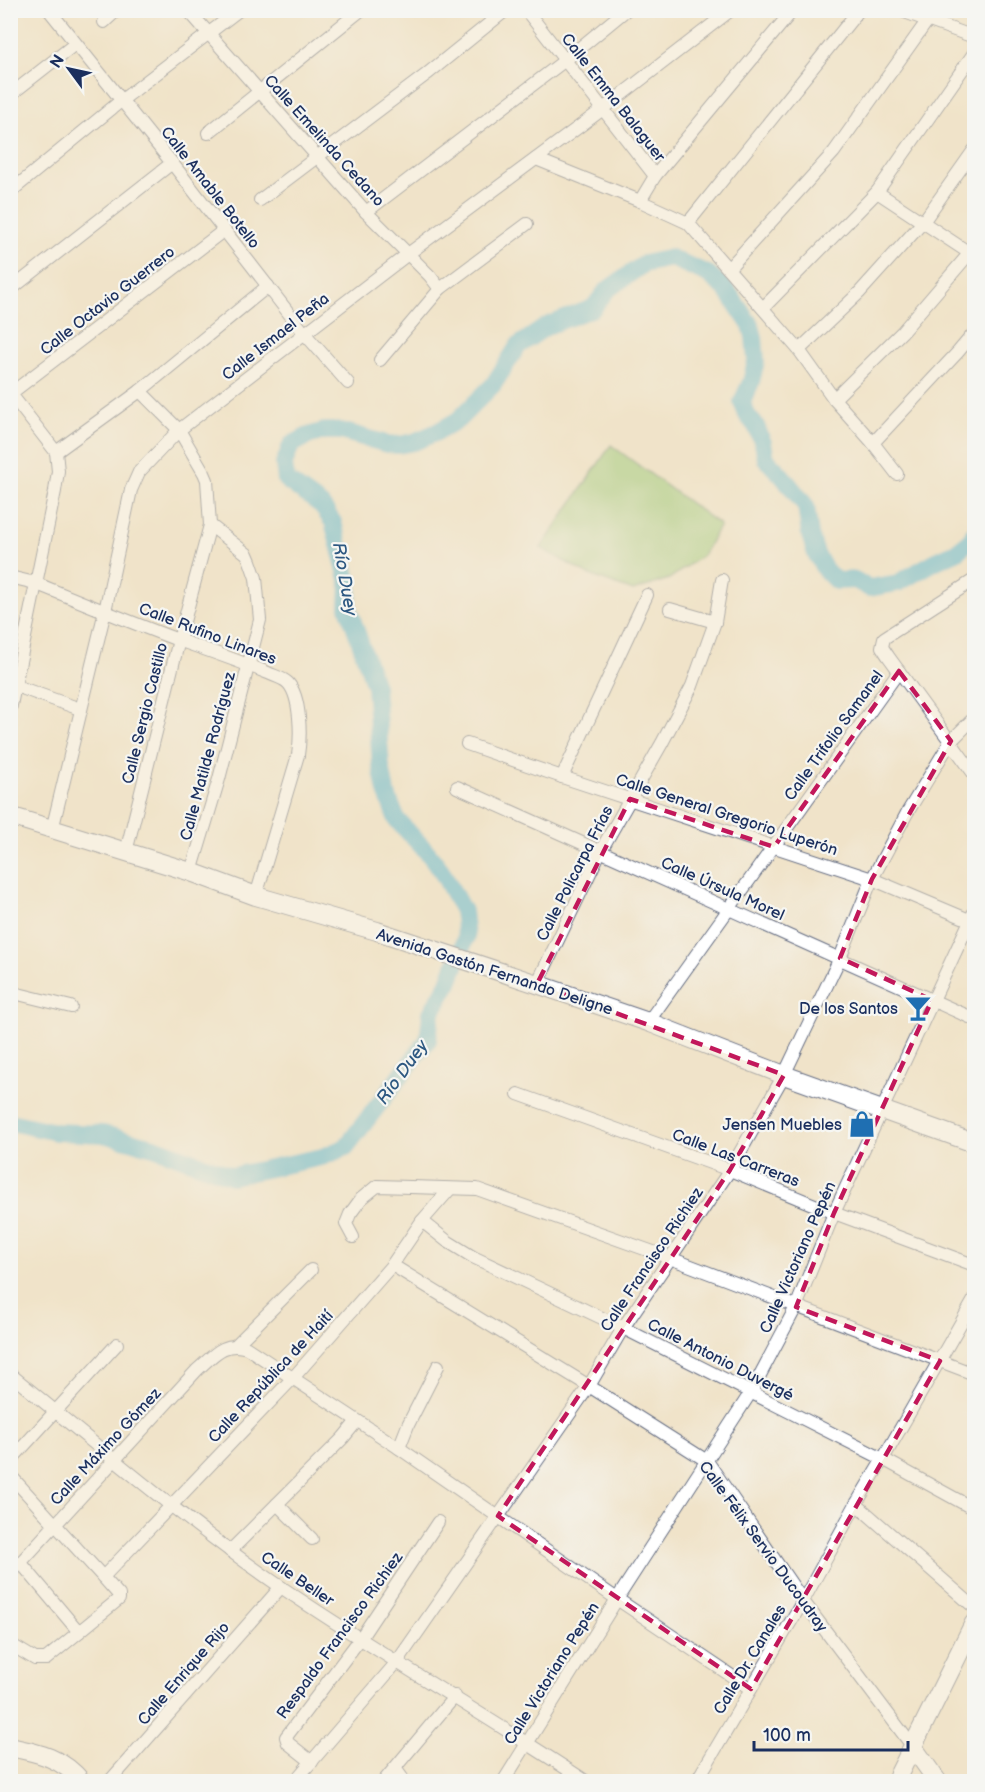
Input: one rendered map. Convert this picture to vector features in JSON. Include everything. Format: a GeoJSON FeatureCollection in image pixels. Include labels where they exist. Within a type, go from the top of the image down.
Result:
{"type":"FeatureCollection","features":[{"type":"Feature","properties":{"kind":"street","name":"Calle Amable Botello"},"geometry":{"type":"LineString","coordinates":[[49,10],[305,334],[348,382]]}},
{"type":"Feature","properties":{"kind":"street"},"geometry":{"type":"LineString","coordinates":[[104,22],[117,10]]}},
{"type":"Feature","properties":{"kind":"street","name":"Calle Emelinda Cedano"},"geometry":{"type":"LineString","coordinates":[[188,10],[366,212],[440,289]]}},
{"type":"Feature","properties":{"kind":"street"},"geometry":{"type":"LineString","coordinates":[[10,192],[122,100],[239,10]]}},
{"type":"Feature","properties":{"kind":"street"},"geometry":{"type":"LineString","coordinates":[[208,133],[361,10]]}},
{"type":"Feature","properties":{"kind":"street"},"geometry":{"type":"LineString","coordinates":[[260,200],[427,74],[506,10]]}},
{"type":"Feature","properties":{"kind":"street","name":"Calle Emma Balaguer"},"geometry":{"type":"LineString","coordinates":[[526,10],[655,176]]}},
{"type":"Feature","properties":{"kind":"street"},"geometry":{"type":"LineString","coordinates":[[366,212],[564,61],[626,10]]}},
{"type":"Feature","properties":{"kind":"street","name":"Calle Ismael Peña"},"geometry":{"type":"LineString","coordinates":[[52,830],[133,484],[144,467],[179,430],[731,10]]}},
{"type":"Feature","properties":{"kind":"street"},"geometry":{"type":"LineString","coordinates":[[640,201],[655,176],[794,10]]}},
{"type":"Feature","properties":{"kind":"street"},"geometry":{"type":"LineString","coordinates":[[688,223],[859,10]]}},
{"type":"Feature","properties":{"kind":"street"},"geometry":{"type":"LineString","coordinates":[[899,10],[931,15],[975,37]]}},
{"type":"Feature","properties":{"kind":"street"},"geometry":{"type":"LineString","coordinates":[[729,268],[834,152],[931,15]]}},
{"type":"Feature","properties":{"kind":"street"},"geometry":{"type":"LineString","coordinates":[[10,94],[75,44]]}},
{"type":"Feature","properties":{"kind":"street"},"geometry":{"type":"LineString","coordinates":[[763,308],[877,192],[975,53]]}},
{"type":"Feature","properties":{"kind":"street"},"geometry":{"type":"LineString","coordinates":[[799,350],[859,293],[922,222],[975,150]]}},
{"type":"Feature","properties":{"kind":"street"},"geometry":{"type":"LineString","coordinates":[[536,159],[688,223],[799,350],[834,399],[897,474]]}},
{"type":"Feature","properties":{"kind":"street"},"geometry":{"type":"LineString","coordinates":[[10,290],[172,163]]}},
{"type":"Feature","properties":{"kind":"street"},"geometry":{"type":"LineString","coordinates":[[834,399],[902,332],[973,253],[877,192]]}},
{"type":"Feature","properties":{"kind":"street"},"geometry":{"type":"LineString","coordinates":[[380,360],[440,289],[526,224]]}},
{"type":"Feature","properties":{"kind":"street","name":"Calle Octavio Guerrero"},"geometry":{"type":"LineString","coordinates":[[11,394],[224,231]]}},
{"type":"Feature","properties":{"kind":"street"},"geometry":{"type":"LineString","coordinates":[[56,452],[140,391],[268,286]]}},
{"type":"Feature","properties":{"kind":"street"},"geometry":{"type":"LineString","coordinates":[[873,443],[975,333]]}},
{"type":"Feature","properties":{"kind":"street","name":"Calle Sergio Castillo"},"geometry":{"type":"LineString","coordinates":[[126,852],[210,525],[207,480],[179,430],[140,391]]}},
{"type":"Feature","properties":{"kind":"street"},"geometry":{"type":"LineString","coordinates":[[10,710],[58,471],[56,452],[11,394]]}},
{"type":"Feature","properties":{"kind":"street","name":"Calle Matilde Rodríguez"},"geometry":{"type":"LineString","coordinates":[[191,872],[219,779],[260,620],[256,578],[247,554],[210,525]]}},
{"type":"Feature","properties":{"kind":"street","name":"Calle Rufino Linares"},"geometry":{"type":"LineString","coordinates":[[10,577],[35,583],[249,665],[289,685],[295,699],[300,740],[298,755],[256,896]]}},
{"type":"Feature","properties":{"kind":"street","name":"Calle Policarpa Frías"},"geometry":{"type":"LineString","coordinates":[[537,984],[600,852],[692,686],[715,622],[722,580]]}},
{"type":"Feature","properties":{"kind":"street"},"geometry":{"type":"LineString","coordinates":[[975,580],[884,638],[882,647],[975,774]]}},
{"type":"Feature","properties":{"kind":"street"},"geometry":{"type":"LineString","coordinates":[[562,777],[647,595]]}},
{"type":"Feature","properties":{"kind":"street"},"geometry":{"type":"LineString","coordinates":[[670,609],[715,622]]}},
{"type":"Feature","properties":{"kind":"street","name":"Calle Trifolio Samanel"},"geometry":{"type":"LineString","coordinates":[[648,1022],[899,671]]}},
{"type":"Feature","properties":{"kind":"street"},"geometry":{"type":"LineString","coordinates":[[16,686],[80,709]]}},
{"type":"Feature","properties":{"kind":"street","name":"Calle Francisco Richiez"},"geometry":{"type":"LineString","coordinates":[[294,1782],[306,1777],[312,1762],[397,1662],[589,1386],[623,1328],[730,1170],[784,1075],[840,958],[872,879],[907,813],[951,741],[975,718]]}},
{"type":"Feature","properties":{"kind":"street","name":"Calle General Gregorio Luperón"},"geometry":{"type":"LineString","coordinates":[[467,744],[872,879],[973,918]]}},
{"type":"Feature","properties":{"kind":"street","name":"Calle Úrsula Morel"},"geometry":{"type":"LineString","coordinates":[[457,787],[975,1019]]}},
{"type":"Feature","properties":{"kind":"street","name":"Avenida Gastón Fernando Deligne"},"geometry":{"type":"LineString","coordinates":[[10,816],[191,872],[256,896],[377,931],[537,984],[648,1022],[784,1075],[975,1143]]}},
{"type":"Feature","properties":{"kind":"street","name":"Calle Victoriano Pepén"},"geometry":{"type":"LineString","coordinates":[[503,1782],[616,1599],[751,1392],[796,1307],[834,1213],[932,1000],[973,918]]}},
{"type":"Feature","properties":{"kind":"street"},"geometry":{"type":"LineString","coordinates":[[10,992],[71,1007]]}},
{"type":"Feature","properties":{"kind":"street","name":"Calle Las Carreras"},"geometry":{"type":"LineString","coordinates":[[518,1094],[730,1170],[834,1213],[975,1265]]}},
{"type":"Feature","properties":{"kind":"street"},"geometry":{"type":"LineString","coordinates":[[353,1237],[346,1224],[350,1214],[361,1199],[377,1186],[477,1189],[670,1258],[975,1374]]}},
{"type":"Feature","properties":{"kind":"street","name":"Calle República de Haití"},"geometry":{"type":"LineString","coordinates":[[104,1577],[293,1378],[392,1265],[422,1221],[450,1189]]}},
{"type":"Feature","properties":{"kind":"street","name":"Calle Antonio Duvergé"},"geometry":{"type":"LineString","coordinates":[[422,1221],[473,1257],[751,1392],[975,1509]]}},
{"type":"Feature","properties":{"kind":"street","name":"Calle Félix Servio Ducoudray"},"geometry":{"type":"LineString","coordinates":[[392,1265],[707,1461],[803,1601],[938,1782]]}},
{"type":"Feature","properties":{"kind":"street","name":"Calle Máximo Gómez"},"geometry":{"type":"LineString","coordinates":[[10,1574],[197,1370],[215,1354],[232,1345],[311,1269]]}},
{"type":"Feature","properties":{"kind":"street","name":"Calle Dr. Canales"},"geometry":{"type":"LineString","coordinates":[[696,1782],[803,1601],[856,1504],[975,1300]]}},
{"type":"Feature","properties":{"kind":"street"},"geometry":{"type":"LineString","coordinates":[[10,1461],[117,1344]]}},
{"type":"Feature","properties":{"kind":"street"},"geometry":{"type":"LineString","coordinates":[[232,1345],[247,1347],[751,1689]]}},
{"type":"Feature","properties":{"kind":"street"},"geometry":{"type":"LineString","coordinates":[[399,1448],[438,1366]]}},
{"type":"Feature","properties":{"kind":"street","name":"Calle Beller"},"geometry":{"type":"LineString","coordinates":[[10,1374],[114,1460],[230,1551],[360,1639],[455,1696],[587,1782]]}},
{"type":"Feature","properties":{"kind":"street"},"geometry":{"type":"LineString","coordinates":[[230,1551],[343,1438],[357,1421]]}},
{"type":"Feature","properties":{"kind":"street"},"geometry":{"type":"LineString","coordinates":[[10,1475],[119,1595],[119,1599],[46,1659],[34,1659],[10,1644]]}},
{"type":"Feature","properties":{"kind":"street"},"geometry":{"type":"LineString","coordinates":[[277,1504],[312,1539]]}},
{"type":"Feature","properties":{"kind":"street"},"geometry":{"type":"LineString","coordinates":[[856,1504],[975,1607]]}},
{"type":"Feature","properties":{"kind":"street","name":"Respaldo Francisco Richiez"},"geometry":{"type":"LineString","coordinates":[[312,1762],[288,1743],[286,1737],[360,1639],[438,1522]]}},
{"type":"Feature","properties":{"kind":"street"},"geometry":{"type":"LineString","coordinates":[[21,1563],[80,1632]]}},
{"type":"Feature","properties":{"kind":"street","name":"Calle Enrique Rijo"},"geometry":{"type":"LineString","coordinates":[[109,1782],[281,1587]]}},
{"type":"Feature","properties":{"kind":"street"},"geometry":{"type":"LineString","coordinates":[[895,1782],[975,1623]]}},
{"type":"Feature","properties":{"kind":"street"},"geometry":{"type":"LineString","coordinates":[[383,1782],[455,1696]]}},
{"type":"Feature","properties":{"kind":"street"},"geometry":{"type":"LineString","coordinates":[[10,1747],[41,1753],[63,1762],[82,1782]]}},
{"type":"Feature","properties":{"kind":"street"},"geometry":{"type":"LineString","coordinates":[[395,1768],[405,1782]]}},
{"type":"Feature","properties":{"kind":"highlighted area"},"geometry":{"type":"Polygon","coordinates":[[[899,671],[951,741],[872,879],[840,958],[932,1000],[834,1213],[796,1307],[940,1361],[751,1689],[498,1516],[730,1170],[784,1075],[537,984],[630,799],[774,847],[899,671]]]}},
{"type":"Feature","properties":{"kind":"green space"},"geometry":{"type":"Polygon","coordinates":[[[611,445],[720,525],[703,555],[669,579],[633,591],[587,574],[541,548],[611,445]]]}},
{"type":"Feature","properties":{"kind":"waterway","name":"Río Duey"},"geometry":{"type":"LineString","coordinates":[[10,1122],[56,1132],[103,1134],[154,1147],[232,1176],[322,1157],[346,1147],[428,1040],[431,1013],[449,982],[466,937],[463,911],[441,870],[397,820],[386,792],[381,766],[375,686],[348,607],[349,583],[333,522],[321,505],[286,480],[284,464],[291,445],[324,431],[341,431],[398,445],[414,442],[435,433],[458,420],[493,385],[518,346],[547,326],[593,308],[607,290],[644,264],[671,258],[708,274],[726,289],[751,326],[756,361],[751,382],[742,402],[747,415],[756,426],[766,459],[806,506],[810,535],[816,554],[825,570],[836,581],[855,580],[869,588],[898,583],[956,552],[972,539],[974,533]]}},
{"type":"Feature","properties":{"kind":"place","name":"De los Santos"},"geometry":{"type":"Point","coordinates":[918,1008]}},
{"type":"Feature","properties":{"kind":"place","name":"Jensen Muebles"},"geometry":{"type":"Point","coordinates":[862,1124]}}]}
